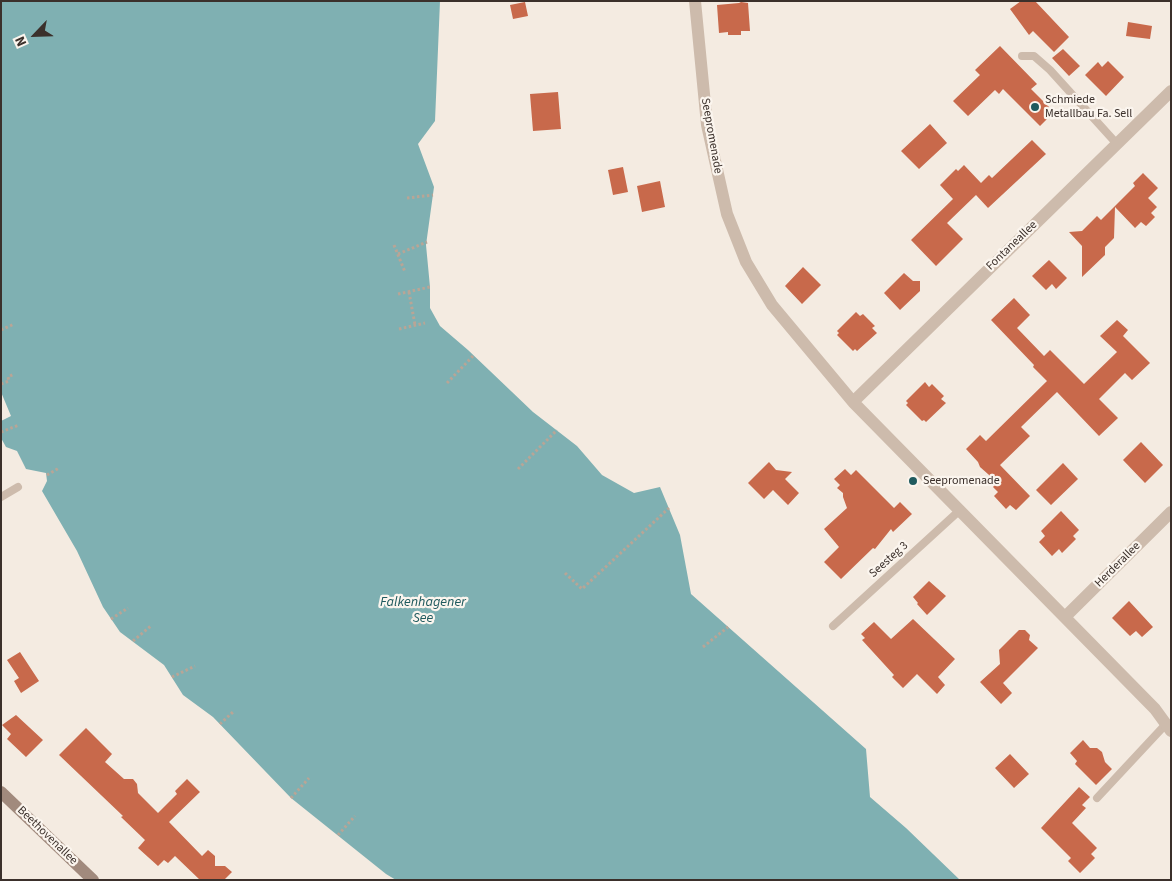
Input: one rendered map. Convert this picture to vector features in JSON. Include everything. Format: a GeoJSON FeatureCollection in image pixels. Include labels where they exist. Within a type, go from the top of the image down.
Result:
{"type":"FeatureCollection","features":[{"type":"Feature","properties":{"kind":"street","name":"Seepromenade"},"geometry":{"type":"LineString","coordinates":[[695,1],[706,125],[730,222],[746,262],[772,305],[853,402],[1156,709],[1168,728]]}},
{"type":"Feature","properties":{"kind":"street","name":"Fontaneallee"},"geometry":{"type":"LineString","coordinates":[[853,402],[1171,91]]}},
{"type":"Feature","properties":{"kind":"street","name":"Herderallee"},"geometry":{"type":"LineString","coordinates":[[1065,617],[1171,512]]}},
{"type":"Feature","properties":{"kind":"street","name":"Beethovenallee"},"geometry":{"type":"LineString","coordinates":[[1,792],[93,880]]}},
{"type":"Feature","properties":{"kind":"lane"},"geometry":{"type":"LineString","coordinates":[[1022,56],[1034,56],[1050,70],[1117,144]]}},
{"type":"Feature","properties":{"kind":"lane"},"geometry":{"type":"LineString","coordinates":[[1,497],[18,487]]}},
{"type":"Feature","properties":{"kind":"lane","name":"Seesteg 3"},"geometry":{"type":"LineString","coordinates":[[833,626],[960,510]]}},
{"type":"Feature","properties":{"kind":"lane"},"geometry":{"type":"LineString","coordinates":[[1097,798],[1168,728]]}},
{"type":"Feature","properties":{"kind":"path"},"geometry":{"type":"LineString","coordinates":[[407,198],[433,195]]}},
{"type":"Feature","properties":{"kind":"path"},"geometry":{"type":"LineString","coordinates":[[398,254],[427,242]]}},
{"type":"Feature","properties":{"kind":"path"},"geometry":{"type":"LineString","coordinates":[[394,245],[405,272]]}},
{"type":"Feature","properties":{"kind":"path"},"geometry":{"type":"LineString","coordinates":[[398,294],[430,287]]}},
{"type":"Feature","properties":{"kind":"path"},"geometry":{"type":"LineString","coordinates":[[409,292],[415,325]]}},
{"type":"Feature","properties":{"kind":"path"},"geometry":{"type":"LineString","coordinates":[[400,328],[425,323]]}},
{"type":"Feature","properties":{"kind":"path"},"geometry":{"type":"LineString","coordinates":[[1,330],[14,324]]}},
{"type":"Feature","properties":{"kind":"path"},"geometry":{"type":"LineString","coordinates":[[446,383],[474,355]]}},
{"type":"Feature","properties":{"kind":"path"},"geometry":{"type":"LineString","coordinates":[[1,384],[9,381],[8,377],[14,374]]}},
{"type":"Feature","properties":{"kind":"path"},"geometry":{"type":"LineString","coordinates":[[1,432],[19,424]]}},
{"type":"Feature","properties":{"kind":"path"},"geometry":{"type":"LineString","coordinates":[[518,469],[557,430]]}},
{"type":"Feature","properties":{"kind":"path"},"geometry":{"type":"LineString","coordinates":[[47,475],[59,468]]}},
{"type":"Feature","properties":{"kind":"path"},"geometry":{"type":"LineString","coordinates":[[565,573],[582,589],[669,508]]}},
{"type":"Feature","properties":{"kind":"path"},"geometry":{"type":"LineString","coordinates":[[112,619],[128,608]]}},
{"type":"Feature","properties":{"kind":"path"},"geometry":{"type":"LineString","coordinates":[[133,641],[152,625]]}},
{"type":"Feature","properties":{"kind":"path"},"geometry":{"type":"LineString","coordinates":[[703,647],[728,627]]}},
{"type":"Feature","properties":{"kind":"path"},"geometry":{"type":"LineString","coordinates":[[172,677],[195,666]]}},
{"type":"Feature","properties":{"kind":"path"},"geometry":{"type":"LineString","coordinates":[[220,724],[233,712]]}},
{"type":"Feature","properties":{"kind":"path"},"geometry":{"type":"LineString","coordinates":[[291,798],[309,778]]}},
{"type":"Feature","properties":{"kind":"path"},"geometry":{"type":"LineString","coordinates":[[338,835],[355,816]]}},
{"type":"Feature","properties":{"kind":"water","name":"Falkenhagener See"},"geometry":{"type":"Polygon","coordinates":[[[1,1],[440,1],[435,121],[418,144],[434,187],[426,245],[430,308],[440,326],[533,412],[577,446],[602,475],[634,493],[660,487],[680,535],[691,594],[866,749],[870,797],[906,828],[960,880],[396,880],[291,798],[213,717],[183,695],[164,665],[120,632],[103,607],[77,551],[42,491],[47,481],[46,473],[26,469],[17,451],[6,447],[1,438],[1,421],[11,416],[1,392],[1,1]]]}},
{"type":"Feature","properties":{"kind":"building"},"geometry":{"type":"Polygon","coordinates":[[[1021,1],[1035,1],[1069,37],[1054,52],[1033,31],[1029,35],[1010,9],[1021,1]]]}},
{"type":"Feature","properties":{"kind":"building"},"geometry":{"type":"Polygon","coordinates":[[[525,2],[528,16],[513,19],[510,5],[525,2]]]}},
{"type":"Feature","properties":{"kind":"building"},"geometry":{"type":"Polygon","coordinates":[[[748,3],[750,31],[741,31],[741,35],[728,35],[728,32],[719,33],[717,5],[748,3]]]}},
{"type":"Feature","properties":{"kind":"building"},"geometry":{"type":"Polygon","coordinates":[[[1128,22],[1152,26],[1150,39],[1126,36],[1128,22]]]}},
{"type":"Feature","properties":{"kind":"building"},"geometry":{"type":"Polygon","coordinates":[[[1000,46],[1037,84],[1031,89],[1049,107],[1048,109],[1052,114],[1040,126],[1003,89],[999,94],[995,90],[968,116],[953,101],[980,75],[975,70],[1000,46]]]}},
{"type":"Feature","properties":{"kind":"building"},"geometry":{"type":"Polygon","coordinates":[[[1063,49],[1080,66],[1069,76],[1052,58],[1063,49]]]}},
{"type":"Feature","properties":{"kind":"building"},"geometry":{"type":"Polygon","coordinates":[[[1108,61],[1124,77],[1106,96],[1085,75],[1098,62],[1102,67],[1108,61]]]}},
{"type":"Feature","properties":{"kind":"building"},"geometry":{"type":"Polygon","coordinates":[[[558,92],[561,129],[533,131],[530,94],[558,92]]]}},
{"type":"Feature","properties":{"kind":"building"},"geometry":{"type":"Polygon","coordinates":[[[930,124],[947,143],[919,169],[901,151],[930,124]]]}},
{"type":"Feature","properties":{"kind":"building"},"geometry":{"type":"Polygon","coordinates":[[[1032,140],[1046,154],[988,208],[976,195],[947,223],[963,239],[936,266],[911,240],[953,199],[940,185],[956,169],[958,171],[964,165],[981,183],[989,175],[992,178],[1032,140]]]}},
{"type":"Feature","properties":{"kind":"building"},"geometry":{"type":"Polygon","coordinates":[[[623,167],[628,192],[613,195],[608,170],[623,167]]]}},
{"type":"Feature","properties":{"kind":"building"},"geometry":{"type":"Polygon","coordinates":[[[1143,173],[1158,188],[1148,198],[1157,207],[1151,213],[1155,217],[1146,226],[1141,222],[1135,228],[1115,207],[1114,238],[1105,247],[1105,255],[1082,277],[1082,246],[1069,232],[1082,231],[1097,216],[1101,220],[1135,186],[1133,183],[1143,173]]]}},
{"type":"Feature","properties":{"kind":"building"},"geometry":{"type":"Polygon","coordinates":[[[660,181],[665,207],[642,212],[637,186],[660,181]]]}},
{"type":"Feature","properties":{"kind":"building"},"geometry":{"type":"Polygon","coordinates":[[[1049,260],[1067,278],[1056,289],[1052,284],[1046,290],[1032,276],[1049,260]]]}},
{"type":"Feature","properties":{"kind":"building"},"geometry":{"type":"Polygon","coordinates":[[[803,267],[821,285],[802,304],[785,286],[803,267]]]}},
{"type":"Feature","properties":{"kind":"building"},"geometry":{"type":"Polygon","coordinates":[[[904,273],[913,281],[920,281],[920,291],[900,310],[884,293],[904,273]]]}},
{"type":"Feature","properties":{"kind":"building"},"geometry":{"type":"Polygon","coordinates":[[[1014,298],[1030,315],[1017,328],[1044,356],[1050,350],[1084,384],[1117,352],[1100,336],[1117,320],[1128,330],[1123,336],[1150,363],[1132,380],[1125,373],[1099,399],[1118,418],[1099,436],[1057,392],[1021,427],[1030,436],[1000,465],[1030,496],[1016,510],[1010,505],[1006,509],[994,496],[998,492],[993,487],[997,482],[980,467],[966,449],[980,435],[986,441],[1047,381],[991,320],[1014,298]]]}},
{"type":"Feature","properties":{"kind":"building"},"geometry":{"type":"Polygon","coordinates":[[[856,312],[860,316],[863,314],[875,326],[872,328],[877,333],[857,351],[855,349],[853,351],[837,335],[839,333],[837,331],[856,312]]]}},
{"type":"Feature","properties":{"kind":"building"},"geometry":{"type":"Polygon","coordinates":[[[925,382],[929,387],[932,384],[944,396],[941,399],[946,403],[926,422],[922,421],[906,405],[908,403],[906,401],[925,382]]]}},
{"type":"Feature","properties":{"kind":"building"},"geometry":{"type":"Polygon","coordinates":[[[1141,442],[1163,465],[1145,483],[1123,460],[1141,442]]]}},
{"type":"Feature","properties":{"kind":"building"},"geometry":{"type":"Polygon","coordinates":[[[769,462],[776,470],[792,472],[785,479],[799,493],[788,505],[773,490],[764,499],[748,483],[769,462]]]}},
{"type":"Feature","properties":{"kind":"building"},"geometry":{"type":"Polygon","coordinates":[[[1063,463],[1078,479],[1051,505],[1036,490],[1063,463]]]}},
{"type":"Feature","properties":{"kind":"building"},"geometry":{"type":"Polygon","coordinates":[[[845,469],[851,475],[856,470],[894,508],[900,502],[912,514],[893,532],[891,529],[875,549],[873,548],[841,579],[824,562],[839,547],[824,529],[847,508],[843,493],[837,488],[840,485],[834,479],[845,469]]]}},
{"type":"Feature","properties":{"kind":"building"},"geometry":{"type":"Polygon","coordinates":[[[1061,511],[1079,530],[1073,536],[1076,539],[1062,553],[1059,549],[1052,556],[1039,542],[1045,536],[1041,531],[1061,511]]]}},
{"type":"Feature","properties":{"kind":"building"},"geometry":{"type":"Polygon","coordinates":[[[929,581],[946,596],[927,615],[913,597],[929,581]]]}},
{"type":"Feature","properties":{"kind":"building"},"geometry":{"type":"Polygon","coordinates":[[[1129,601],[1153,627],[1142,637],[1136,631],[1130,636],[1112,618],[1129,601]]]}},
{"type":"Feature","properties":{"kind":"building"},"geometry":{"type":"Polygon","coordinates":[[[913,619],[955,659],[938,677],[945,685],[937,694],[917,674],[903,688],[892,677],[894,675],[862,640],[865,638],[861,634],[874,622],[891,639],[913,619]]]}},
{"type":"Feature","properties":{"kind":"building"},"geometry":{"type":"Polygon","coordinates":[[[1019,630],[1025,630],[1030,635],[1029,640],[1038,648],[1003,683],[1012,693],[1001,704],[980,682],[1000,664],[999,650],[1019,630]]]}},
{"type":"Feature","properties":{"kind":"building"},"geometry":{"type":"Polygon","coordinates":[[[20,652],[39,681],[21,693],[14,681],[19,678],[7,660],[20,652]]]}},
{"type":"Feature","properties":{"kind":"building"},"geometry":{"type":"Polygon","coordinates":[[[16,715],[43,740],[26,757],[7,739],[11,734],[2,725],[16,715]]]}},
{"type":"Feature","properties":{"kind":"building"},"geometry":{"type":"Polygon","coordinates":[[[86,728],[112,754],[105,762],[124,779],[133,779],[137,784],[138,793],[158,813],[177,794],[175,791],[187,779],[200,792],[169,822],[202,856],[208,850],[215,856],[215,866],[225,866],[232,872],[224,880],[200,880],[175,856],[168,863],[164,860],[158,866],[138,848],[145,840],[121,817],[123,816],[59,755],[86,728]]]}},
{"type":"Feature","properties":{"kind":"building"},"geometry":{"type":"Polygon","coordinates":[[[1083,740],[1090,748],[1097,748],[1102,752],[1105,762],[1112,769],[1096,785],[1075,764],[1077,761],[1070,753],[1083,740]]]}},
{"type":"Feature","properties":{"kind":"building"},"geometry":{"type":"Polygon","coordinates":[[[1010,754],[1029,774],[1014,788],[995,768],[1010,754]]]}},
{"type":"Feature","properties":{"kind":"building"},"geometry":{"type":"Polygon","coordinates":[[[1079,787],[1090,797],[1082,805],[1086,808],[1072,823],[1097,848],[1091,854],[1095,858],[1080,873],[1068,861],[1071,858],[1041,828],[1079,787]]]}},
{"type":"Feature","properties":{"kind":"place","name":"Schmiede Metallbau Fa. Sell"},"geometry":{"type":"Point","coordinates":[1035,107]}},
{"type":"Feature","properties":{"kind":"place","name":"Seepromenade"},"geometry":{"type":"Point","coordinates":[913,481]}}]}
